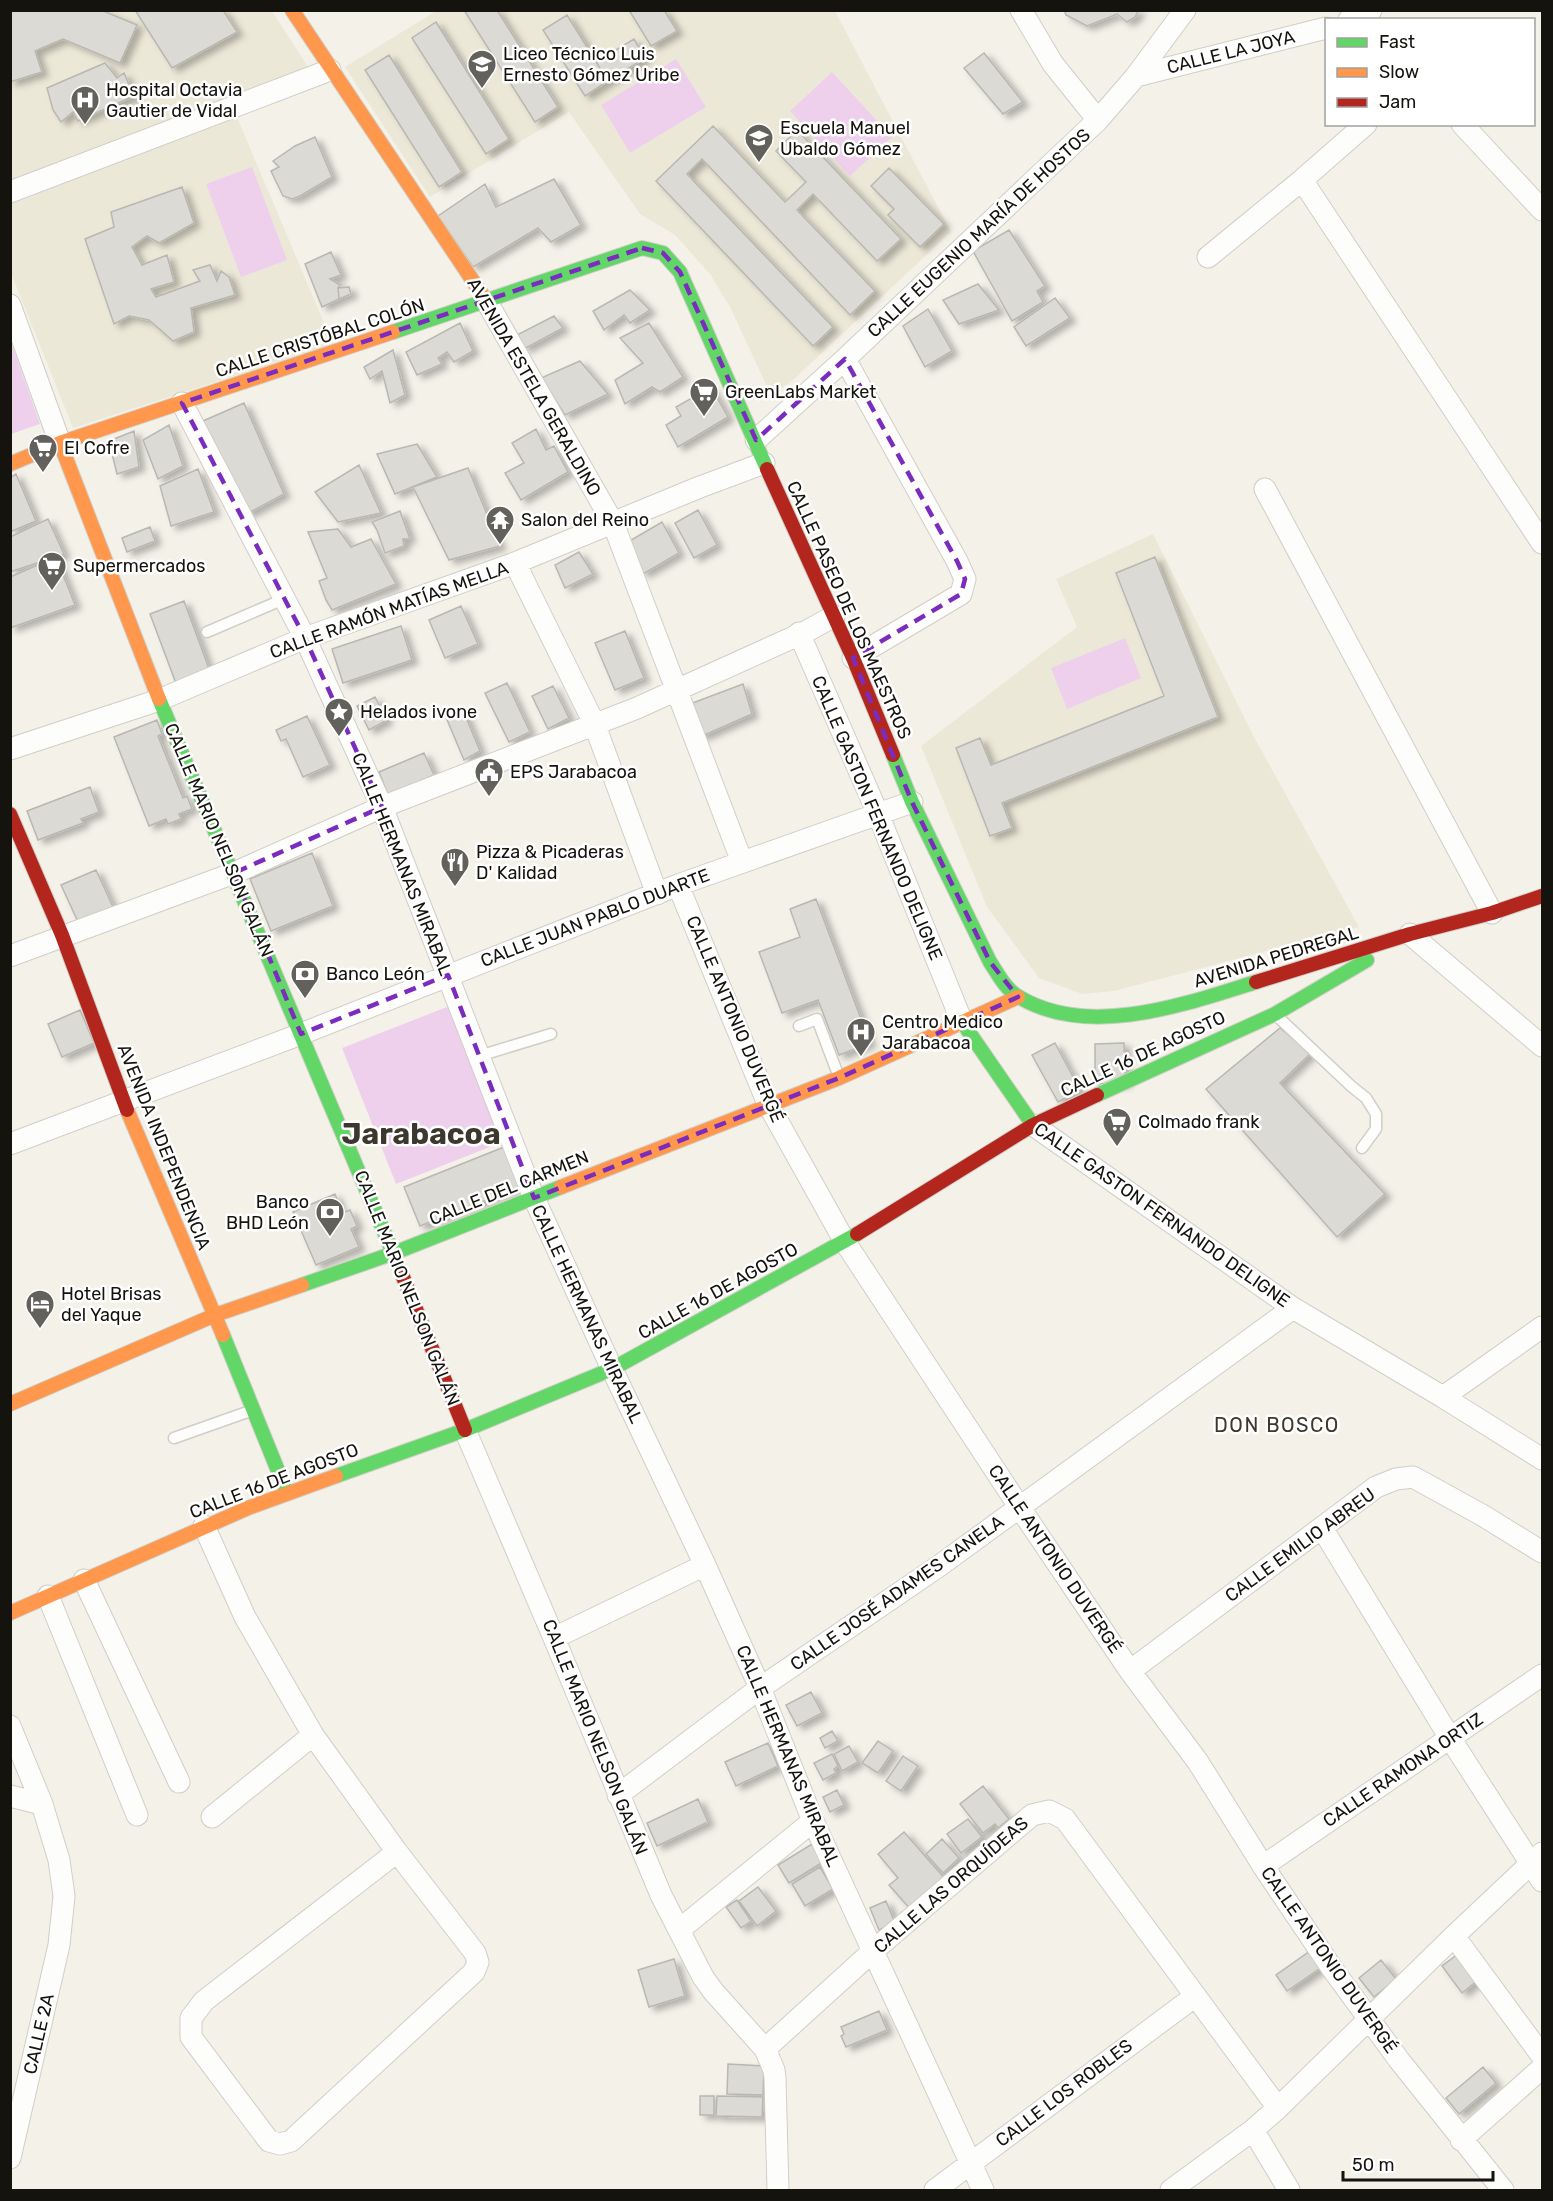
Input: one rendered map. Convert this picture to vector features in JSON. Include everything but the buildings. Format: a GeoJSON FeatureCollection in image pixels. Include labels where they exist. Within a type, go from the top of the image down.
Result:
{"type":"FeatureCollection","features":[{"type":"Feature","properties":{"kind":"street","name":"AVENIDA ESTELA GERALDINO"},"geometry":{"type":"LineString","coordinates":[[292,10],[487,302],[613,523],[742,862]]}},
{"type":"Feature","properties":{"kind":"street"},"geometry":{"type":"LineString","coordinates":[[1021,10],[1053,64],[1098,120]]}},
{"type":"Feature","properties":{"kind":"street","name":"CALLE EUGENIO MARÍA DE HOSTOS"},"geometry":{"type":"LineString","coordinates":[[756,440],[1098,120],[1136,76],[1185,10]]}},
{"type":"Feature","properties":{"kind":"street"},"geometry":{"type":"LineString","coordinates":[[1353,18],[1371,10]]}},
{"type":"Feature","properties":{"kind":"street","name":"CALLE LA JOYA"},"geometry":{"type":"LineString","coordinates":[[1136,76],[1325,28]]}},
{"type":"Feature","properties":{"kind":"street"},"geometry":{"type":"LineString","coordinates":[[10,192],[330,70]]}},
{"type":"Feature","properties":{"kind":"street"},"geometry":{"type":"LineString","coordinates":[[1208,257],[1364,126]]}},
{"type":"Feature","properties":{"kind":"street"},"geometry":{"type":"LineString","coordinates":[[1464,126],[1542,210]]}},
{"type":"Feature","properties":{"kind":"street"},"geometry":{"type":"LineString","coordinates":[[1302,180],[1542,543]]}},
{"type":"Feature","properties":{"kind":"street","name":"CALLE CRISTÓBAL COLÓN"},"geometry":{"type":"LineString","coordinates":[[10,464],[60,443],[487,302],[642,248]]}},
{"type":"Feature","properties":{"kind":"street","name":"CALLE PASEO DE LOS MAESTROS"},"geometry":{"type":"LineString","coordinates":[[642,248],[663,253],[680,272],[756,440],[764,463],[854,658],[912,802],[990,962],[1001,980],[1018,997]]}},
{"type":"Feature","properties":{"kind":"street","name":"CALLE MARIO NELSON GALÁN"},"geometry":{"type":"LineString","coordinates":[[10,305],[60,443],[159,700],[394,1253],[465,1430],[661,1895],[692,1958],[712,1992],[765,2049],[774,2070],[778,2190]]}},
{"type":"Feature","properties":{"kind":"street"},"geometry":{"type":"LineString","coordinates":[[845,359],[965,579],[961,594],[854,658]]}},
{"type":"Feature","properties":{"kind":"street","name":"CALLE HERMANAS MIRABAL"},"geometry":{"type":"LineString","coordinates":[[182,403],[305,638],[382,807],[534,1198],[705,1565],[760,1688],[813,1821],[983,2190]]}},
{"type":"Feature","properties":{"kind":"street","name":"CALLE RAMÓN MATÍAS MELLA"},"geometry":{"type":"LineString","coordinates":[[10,749],[159,700],[305,638],[514,563],[764,463]]}},
{"type":"Feature","properties":{"kind":"street"},"geometry":{"type":"LineString","coordinates":[[1265,489],[1492,913]]}},
{"type":"Feature","properties":{"kind":"street"},"geometry":{"type":"LineString","coordinates":[[514,563],[594,723],[657,894]]}},
{"type":"Feature","properties":{"kind":"street"},"geometry":{"type":"LineString","coordinates":[[10,956],[234,873],[382,807],[637,708],[834,616]]}},
{"type":"Feature","properties":{"kind":"street","name":"CALLE GASTON FERNANDO DELIGNE"},"geometry":{"type":"LineString","coordinates":[[799,633],[878,813],[962,1022],[1033,1125],[1293,1308],[1443,1396],[1542,1459]]}},
{"type":"Feature","properties":{"kind":"street","name":"CALLE JUAN PABLO DUARTE"},"geometry":{"type":"LineString","coordinates":[[10,1144],[302,1034],[678,885],[912,802]]}},
{"type":"Feature","properties":{"kind":"street","name":"AVENIDA INDEPENDENCIA"},"geometry":{"type":"LineString","coordinates":[[10,814],[62,935],[123,1101],[215,1316],[287,1493]]}},
{"type":"Feature","properties":{"kind":"street","name":"CALLE ANTONIO DUVERGÉ"},"geometry":{"type":"LineString","coordinates":[[678,885],[768,1104],[845,1242],[1020,1508],[1130,1671],[1198,1762],[1263,1866],[1369,2019],[1461,2140],[1503,2190]]}},
{"type":"Feature","properties":{"kind":"street","name":"AVENIDA PEDREGAL"},"geometry":{"type":"LineString","coordinates":[[1018,997],[1059,1014],[1093,1017],[1167,1008],[1410,934],[1492,913],[1542,896]]}},
{"type":"Feature","properties":{"kind":"street"},"geometry":{"type":"LineString","coordinates":[[1410,934],[1542,1046]]}},
{"type":"Feature","properties":{"kind":"street","name":"CALLE 16 DE AGOSTO"},"geometry":{"type":"LineString","coordinates":[[10,1613],[204,1526],[287,1493],[465,1430],[612,1369],[845,1242],[1033,1125],[1275,1014],[1410,934]]}},
{"type":"Feature","properties":{"kind":"street","name":"CALLE DEL CARMEN"},"geometry":{"type":"LineString","coordinates":[[10,1404],[215,1316],[394,1253],[839,1078],[1018,997]]}},
{"type":"Feature","properties":{"kind":"street","name":"CALLE JOSÉ ADAMES CANELA"},"geometry":{"type":"LineString","coordinates":[[618,1795],[760,1688],[929,1573],[1293,1308]]}},
{"type":"Feature","properties":{"kind":"street"},"geometry":{"type":"LineString","coordinates":[[1443,1396],[1542,1327]]}},
{"type":"Feature","properties":{"kind":"street","name":"CALLE EMILIO ABREU"},"geometry":{"type":"LineString","coordinates":[[1130,1671],[1376,1487],[1396,1479],[1413,1477],[1482,1515],[1542,1552]]}},
{"type":"Feature","properties":{"kind":"street"},"geometry":{"type":"LineString","coordinates":[[204,1526],[245,1617],[313,1735],[397,1852],[475,1953],[478,1962],[474,1972],[291,2141],[280,2144],[269,2142],[191,2037],[191,2018],[204,2001],[397,1852]]}},
{"type":"Feature","properties":{"kind":"street"},"geometry":{"type":"LineString","coordinates":[[1171,2190],[1253,2130],[1278,2108],[1454,1936],[1538,1866],[1450,1738],[1322,1528]]}},
{"type":"Feature","properties":{"kind":"street"},"geometry":{"type":"LineString","coordinates":[[554,1638],[705,1565]]}},
{"type":"Feature","properties":{"kind":"street"},"geometry":{"type":"LineString","coordinates":[[84,1580],[179,1782]]}},
{"type":"Feature","properties":{"kind":"street"},"geometry":{"type":"LineString","coordinates":[[48,1596],[137,1815]]}},
{"type":"Feature","properties":{"kind":"street","name":"CALLE RAMONA ORTIZ"},"geometry":{"type":"LineString","coordinates":[[1263,1866],[1542,1675]]}},
{"type":"Feature","properties":{"kind":"street","name":"CALLE 2A"},"geometry":{"type":"LineString","coordinates":[[10,1726],[42,1804],[59,1860],[64,1896],[59,1945],[10,2158]]}},
{"type":"Feature","properties":{"kind":"street"},"geometry":{"type":"LineString","coordinates":[[212,1817],[313,1735]]}},
{"type":"Feature","properties":{"kind":"street"},"geometry":{"type":"LineString","coordinates":[[10,1796],[42,1804]]}},
{"type":"Feature","properties":{"kind":"street","name":"CALLE LAS ORQUÍDEAS"},"geometry":{"type":"LineString","coordinates":[[765,2049],[873,1951],[1032,1815],[1049,1811],[1065,1819],[1278,2108]]}},
{"type":"Feature","properties":{"kind":"street"},"geometry":{"type":"LineString","coordinates":[[679,1930],[813,1821]]}},
{"type":"Feature","properties":{"kind":"street"},"geometry":{"type":"LineString","coordinates":[[1454,1936],[1542,2056]]}},
{"type":"Feature","properties":{"kind":"street","name":"CALLE LOS ROBLES"},"geometry":{"type":"LineString","coordinates":[[935,2190],[1194,1997]]}},
{"type":"Feature","properties":{"kind":"street"},"geometry":{"type":"LineString","coordinates":[[1461,2140],[1542,2068]]}},
{"type":"Feature","properties":{"kind":"street"},"geometry":{"type":"LineString","coordinates":[[1253,2130],[1289,2190]]}},
{"type":"Feature","properties":{"kind":"lane"},"geometry":{"type":"LineString","coordinates":[[207,632],[284,599]]}},
{"type":"Feature","properties":{"kind":"lane"},"geometry":{"type":"LineString","coordinates":[[1275,1014],[1366,1098],[1376,1113],[1376,1129],[1362,1148]]}},
{"type":"Feature","properties":{"kind":"lane"},"geometry":{"type":"LineString","coordinates":[[799,1026],[817,1019],[839,1078]]}},
{"type":"Feature","properties":{"kind":"lane"},"geometry":{"type":"LineString","coordinates":[[479,1056],[551,1034]]}},
{"type":"Feature","properties":{"kind":"lane"},"geometry":{"type":"LineString","coordinates":[[174,1438],[253,1410]]}},
{"type":"Feature","properties":{"kind":"highlighted area"},"geometry":{"type":"Polygon","coordinates":[[[642,248],[663,253],[680,272],[756,440],[845,359],[957,561],[965,579],[961,594],[853,658],[912,802],[990,962],[1018,997],[839,1078],[534,1198],[448,975],[301,1034],[234,873],[382,807],[305,638],[182,403],[642,248]]]}},
{"type":"Feature","properties":{"kind":"shaded area","name":"Hospital Octavia Gautier de Vidal"},"geometry":{"type":"Polygon","coordinates":[[[11,11],[272,11],[310,70],[11,180],[11,11]]]}},
{"type":"Feature","properties":{"kind":"shaded area","name":"Escuela Manuel Ubaldo Gómez"},"geometry":{"type":"Polygon","coordinates":[[[436,11],[835,11],[951,232],[793,380],[779,390],[768,389],[730,307],[710,274],[675,235],[640,214],[569,112],[430,197],[345,67],[436,11]]]}},
{"type":"Feature","properties":{"kind":"shaded area"},"geometry":{"type":"Polygon","coordinates":[[[676,59],[706,107],[630,153],[601,105],[676,59]]]}},
{"type":"Feature","properties":{"kind":"shaded area"},"geometry":{"type":"Polygon","coordinates":[[[832,72],[892,137],[850,176],[790,111],[832,72]]]}},
{"type":"Feature","properties":{"kind":"shaded area"},"geometry":{"type":"Polygon","coordinates":[[[237,117],[333,344],[73,428],[11,273],[11,204],[237,117]]]}},
{"type":"Feature","properties":{"kind":"shaded area"},"geometry":{"type":"Polygon","coordinates":[[[252,167],[287,260],[241,277],[206,184],[252,167]]]}},
{"type":"Feature","properties":{"kind":"shaded area"},"geometry":{"type":"Polygon","coordinates":[[[12,345],[40,424],[11,434],[10,346],[12,345]]]}},
{"type":"Feature","properties":{"kind":"shaded area"},"geometry":{"type":"Polygon","coordinates":[[[1153,534],[1253,735],[1359,927],[1114,991],[1082,994],[1039,978],[987,907],[921,746],[1077,627],[1056,579],[1153,534]]]}},
{"type":"Feature","properties":{"kind":"shaded area"},"geometry":{"type":"Polygon","coordinates":[[[1125,638],[1141,678],[1067,709],[1051,668],[1125,638]]]}},
{"type":"Feature","properties":{"kind":"shaded area"},"geometry":{"type":"Polygon","coordinates":[[[452,1005],[505,1141],[396,1184],[342,1048],[452,1005]]]}},
{"type":"Feature","properties":{"kind":"traffic: fast"},"geometry":{"type":"LineString","coordinates":[[393,332],[642,248],[663,253],[680,272],[767,469]]}},
{"type":"Feature","properties":{"kind":"traffic: fast"},"geometry":{"type":"LineString","coordinates":[[159,699],[401,1272]]}},
{"type":"Feature","properties":{"kind":"traffic: fast"},"geometry":{"type":"LineString","coordinates":[[893,755],[912,802],[990,962],[1014,994],[1046,1009],[1076,1015],[1106,1017],[1138,1014],[1169,1007],[1256,982]]}},
{"type":"Feature","properties":{"kind":"traffic: fast"},"geometry":{"type":"LineString","coordinates":[[1097,1095],[1275,1014],[1367,960]]}},
{"type":"Feature","properties":{"kind":"traffic: fast"},"geometry":{"type":"LineString","coordinates":[[962,1022],[1033,1125]]}},
{"type":"Feature","properties":{"kind":"traffic: fast"},"geometry":{"type":"LineString","coordinates":[[302,1285],[394,1253],[561,1187]]}},
{"type":"Feature","properties":{"kind":"traffic: fast"},"geometry":{"type":"LineString","coordinates":[[336,1476],[465,1430],[612,1369],[857,1234]]}},
{"type":"Feature","properties":{"kind":"traffic: fast"},"geometry":{"type":"LineString","coordinates":[[223,1335],[287,1493]]}},
{"type":"Feature","properties":{"kind":"traffic: slow"},"geometry":{"type":"LineString","coordinates":[[292,10],[487,302]]}},
{"type":"Feature","properties":{"kind":"traffic: slow"},"geometry":{"type":"LineString","coordinates":[[10,464],[60,443],[393,332]]}},
{"type":"Feature","properties":{"kind":"traffic: slow"},"geometry":{"type":"LineString","coordinates":[[60,443],[159,699]]}},
{"type":"Feature","properties":{"kind":"traffic: slow"},"geometry":{"type":"LineString","coordinates":[[561,1187],[839,1078],[1018,997]]}},
{"type":"Feature","properties":{"kind":"traffic: slow"},"geometry":{"type":"LineString","coordinates":[[127,1110],[223,1335]]}},
{"type":"Feature","properties":{"kind":"traffic: slow"},"geometry":{"type":"LineString","coordinates":[[10,1404],[215,1315],[302,1285]]}},
{"type":"Feature","properties":{"kind":"traffic: slow"},"geometry":{"type":"LineString","coordinates":[[10,1613],[248,1508],[336,1476]]}},
{"type":"Feature","properties":{"kind":"traffic: jam"},"geometry":{"type":"LineString","coordinates":[[767,469],[853,658],[893,755]]}},
{"type":"Feature","properties":{"kind":"traffic: jam"},"geometry":{"type":"LineString","coordinates":[[10,814],[62,935],[127,1110]]}},
{"type":"Feature","properties":{"kind":"traffic: jam"},"geometry":{"type":"LineString","coordinates":[[1256,982],[1410,934],[1492,913],[1542,896]]}},
{"type":"Feature","properties":{"kind":"traffic: jam"},"geometry":{"type":"LineString","coordinates":[[857,1234],[1033,1125],[1097,1095]]}},
{"type":"Feature","properties":{"kind":"traffic: jam"},"geometry":{"type":"LineString","coordinates":[[401,1272],[465,1430]]}},
{"type":"Feature","properties":{"kind":"place","name":"Liceo Técnico Luis Ernesto Gómez Uribe"},"geometry":{"type":"Point","coordinates":[482,90]}},
{"type":"Feature","properties":{"kind":"place","name":"Hospital Octavia Gautier de Vidal"},"geometry":{"type":"Point","coordinates":[85,126]}},
{"type":"Feature","properties":{"kind":"place","name":"Escuela Manuel Ubaldo Gómez"},"geometry":{"type":"Point","coordinates":[759,164]}},
{"type":"Feature","properties":{"kind":"place","name":"GreenLabs Market"},"geometry":{"type":"Point","coordinates":[704,418]}},
{"type":"Feature","properties":{"kind":"place","name":"El Cofre"},"geometry":{"type":"Point","coordinates":[43,474]}},
{"type":"Feature","properties":{"kind":"place","name":"Salon del Reino"},"geometry":{"type":"Point","coordinates":[500,546]}},
{"type":"Feature","properties":{"kind":"place","name":"Supermercados"},"geometry":{"type":"Point","coordinates":[52,592]}},
{"type":"Feature","properties":{"kind":"place","name":"Helados ivone"},"geometry":{"type":"Point","coordinates":[339,738]}},
{"type":"Feature","properties":{"kind":"place","name":"EPS Jarabacoa"},"geometry":{"type":"Point","coordinates":[489,798]}},
{"type":"Feature","properties":{"kind":"place","name":"Pizza & Picaderas D' Kalidad"},"geometry":{"type":"Point","coordinates":[455,888]}},
{"type":"Feature","properties":{"kind":"place","name":"Banco León"},"geometry":{"type":"Point","coordinates":[305,1000]}},
{"type":"Feature","properties":{"kind":"place","name":"Centro Medico Jarabacoa"},"geometry":{"type":"Point","coordinates":[861,1058]}},
{"type":"Feature","properties":{"kind":"place","name":"Colmado frank"},"geometry":{"type":"Point","coordinates":[1117,1148]}},
{"type":"Feature","properties":{"kind":"place","name":"Banco BHD León"},"geometry":{"type":"Point","coordinates":[330,1238]}},
{"type":"Feature","properties":{"kind":"place","name":"Hotel Brisas del Yaque"},"geometry":{"type":"Point","coordinates":[40,1330]}},
{"type":"Feature","properties":{"kind":"district","name":"Jarabacoa"},"geometry":{"type":"Point","coordinates":[421,1134]}},
{"type":"Feature","properties":{"kind":"district","name":"DON BOSCO"},"geometry":{"type":"Point","coordinates":[1277,1425]}}]}
